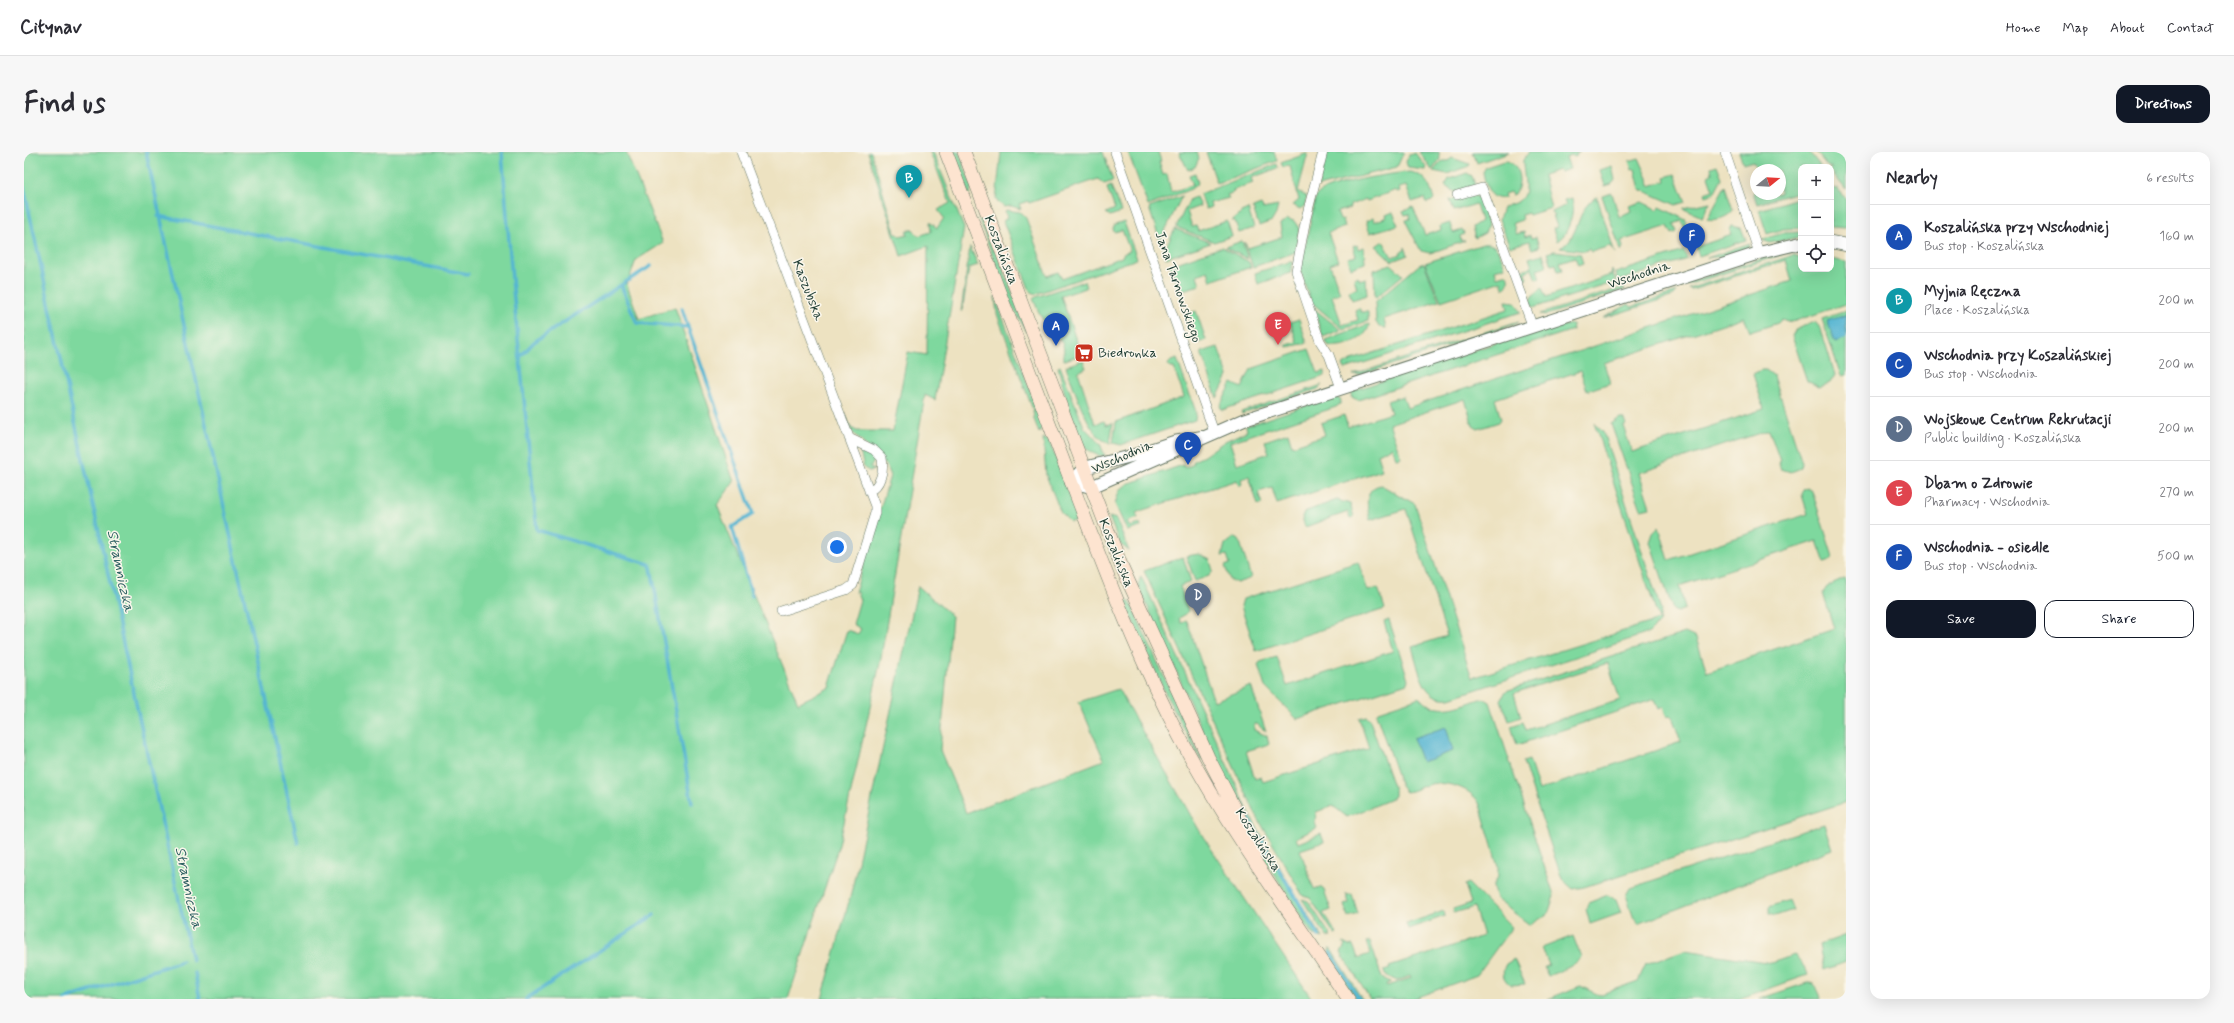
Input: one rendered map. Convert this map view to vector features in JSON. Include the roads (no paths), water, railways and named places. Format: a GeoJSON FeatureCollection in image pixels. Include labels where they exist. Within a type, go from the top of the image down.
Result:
{"type":"FeatureCollection","features":[{"type":"Feature","properties":{"kind":"main road","name":"Koszalińska"},"geometry":{"type":"LineString","coordinates":[[946,152],[1071,482],[1128,626],[1175,727],[1231,827],[1271,889],[1309,940]]}},
{"type":"Feature","properties":{"kind":"main road","name":"Koszalińska"},"geometry":{"type":"LineString","coordinates":[[964,152],[1123,571],[1208,757],[1248,838],[1309,940],[1348,999]]}},
{"type":"Feature","properties":{"kind":"street","name":"Kaszubska"},"geometry":{"type":"LineString","coordinates":[[741,152],[869,491],[875,513],[853,585],[846,590],[781,611]]}},
{"type":"Feature","properties":{"kind":"street","name":"Jana Tarnowskiego"},"geometry":{"type":"LineString","coordinates":[[1115,152],[1214,432]]}},
{"type":"Feature","properties":{"kind":"street"},"geometry":{"type":"LineString","coordinates":[[1323,152],[1306,218],[1296,271],[1320,341],[1329,355],[1341,388]]}},
{"type":"Feature","properties":{"kind":"street"},"geometry":{"type":"LineString","coordinates":[[1725,152],[1759,252]]}},
{"type":"Feature","properties":{"kind":"street"},"geometry":{"type":"LineString","coordinates":[[1457,195],[1482,188],[1532,325]]}},
{"type":"Feature","properties":{"kind":"street"},"geometry":{"type":"LineString","coordinates":[[1834,242],[1846,244]]}},
{"type":"Feature","properties":{"kind":"street","name":"Wschodnia"},"geometry":{"type":"LineString","coordinates":[[1202,437],[1174,442],[1135,455],[1084,468],[1071,482],[1091,487],[1177,450],[1214,432],[1341,388],[1759,252],[1798,244]]}},
{"type":"Feature","properties":{"kind":"street"},"geometry":{"type":"LineString","coordinates":[[849,438],[874,450],[882,458],[882,477],[873,489],[869,491]]}},
{"type":"Feature","properties":{"kind":"water"},"geometry":{"type":"Polygon","coordinates":[[[1846,315],[1846,338],[1835,342],[1827,321],[1846,315]]]}},
{"type":"Feature","properties":{"kind":"water"},"geometry":{"type":"Polygon","coordinates":[[[1446,727],[1453,751],[1422,762],[1413,738],[1446,727]]]}},
{"type":"Feature","properties":{"kind":"waterway"},"geometry":{"type":"LineString","coordinates":[[146,152],[298,843]]}},
{"type":"Feature","properties":{"kind":"waterway"},"geometry":{"type":"LineString","coordinates":[[502,152],[512,279],[537,530],[649,564],[651,567],[692,803]]}},
{"type":"Feature","properties":{"kind":"waterway","name":"Stramniczka"},"geometry":{"type":"LineString","coordinates":[[24,188],[192,960]]}},
{"type":"Feature","properties":{"kind":"waterway"},"geometry":{"type":"LineString","coordinates":[[158,216],[468,274]]}},
{"type":"Feature","properties":{"kind":"waterway"},"geometry":{"type":"LineString","coordinates":[[621,285],[651,266]]}},
{"type":"Feature","properties":{"kind":"waterway"},"geometry":{"type":"LineString","coordinates":[[521,356],[534,342],[621,285],[637,323],[688,327],[753,514],[732,527],[752,596]]}},
{"type":"Feature","properties":{"kind":"waterway"},"geometry":{"type":"LineString","coordinates":[[682,309],[688,327]]}},
{"type":"Feature","properties":{"kind":"waterway"},"geometry":{"type":"LineString","coordinates":[[1248,818],[1319,936]]}},
{"type":"Feature","properties":{"kind":"waterway"},"geometry":{"type":"LineString","coordinates":[[526,999],[654,915]]}},
{"type":"Feature","properties":{"kind":"waterway"},"geometry":{"type":"LineString","coordinates":[[1330,953],[1359,999]]}},
{"type":"Feature","properties":{"kind":"waterway"},"geometry":{"type":"LineString","coordinates":[[66,999],[182,961]]}},
{"type":"Feature","properties":{"kind":"waterway","name":"Stramniczka"},"geometry":{"type":"LineString","coordinates":[[195,973],[200,999]]}},
{"type":"Feature","properties":{"kind":"place","name":"Myjnia Ręczna"},"geometry":{"type":"Point","coordinates":[909,198]}},
{"type":"Feature","properties":{"kind":"place","name":"Wschodnia - osiedle"},"geometry":{"type":"Point","coordinates":[1692,256]}},
{"type":"Feature","properties":{"kind":"place","name":"Dbam o Zdrowie"},"geometry":{"type":"Point","coordinates":[1278,345]}},
{"type":"Feature","properties":{"kind":"place","name":"Koszalińska przy Wschodniej"},"geometry":{"type":"Point","coordinates":[1056,346]}},
{"type":"Feature","properties":{"kind":"place","name":"Biedronka"},"geometry":{"type":"Point","coordinates":[1084,353]}},
{"type":"Feature","properties":{"kind":"place","name":"Wschodnia przy Koszalińskiej"},"geometry":{"type":"Point","coordinates":[1188,465]}},
{"type":"Feature","properties":{"kind":"place","name":"Wojskowe Centrum Rekrutacji"},"geometry":{"type":"Point","coordinates":[1198,616]}}]}
